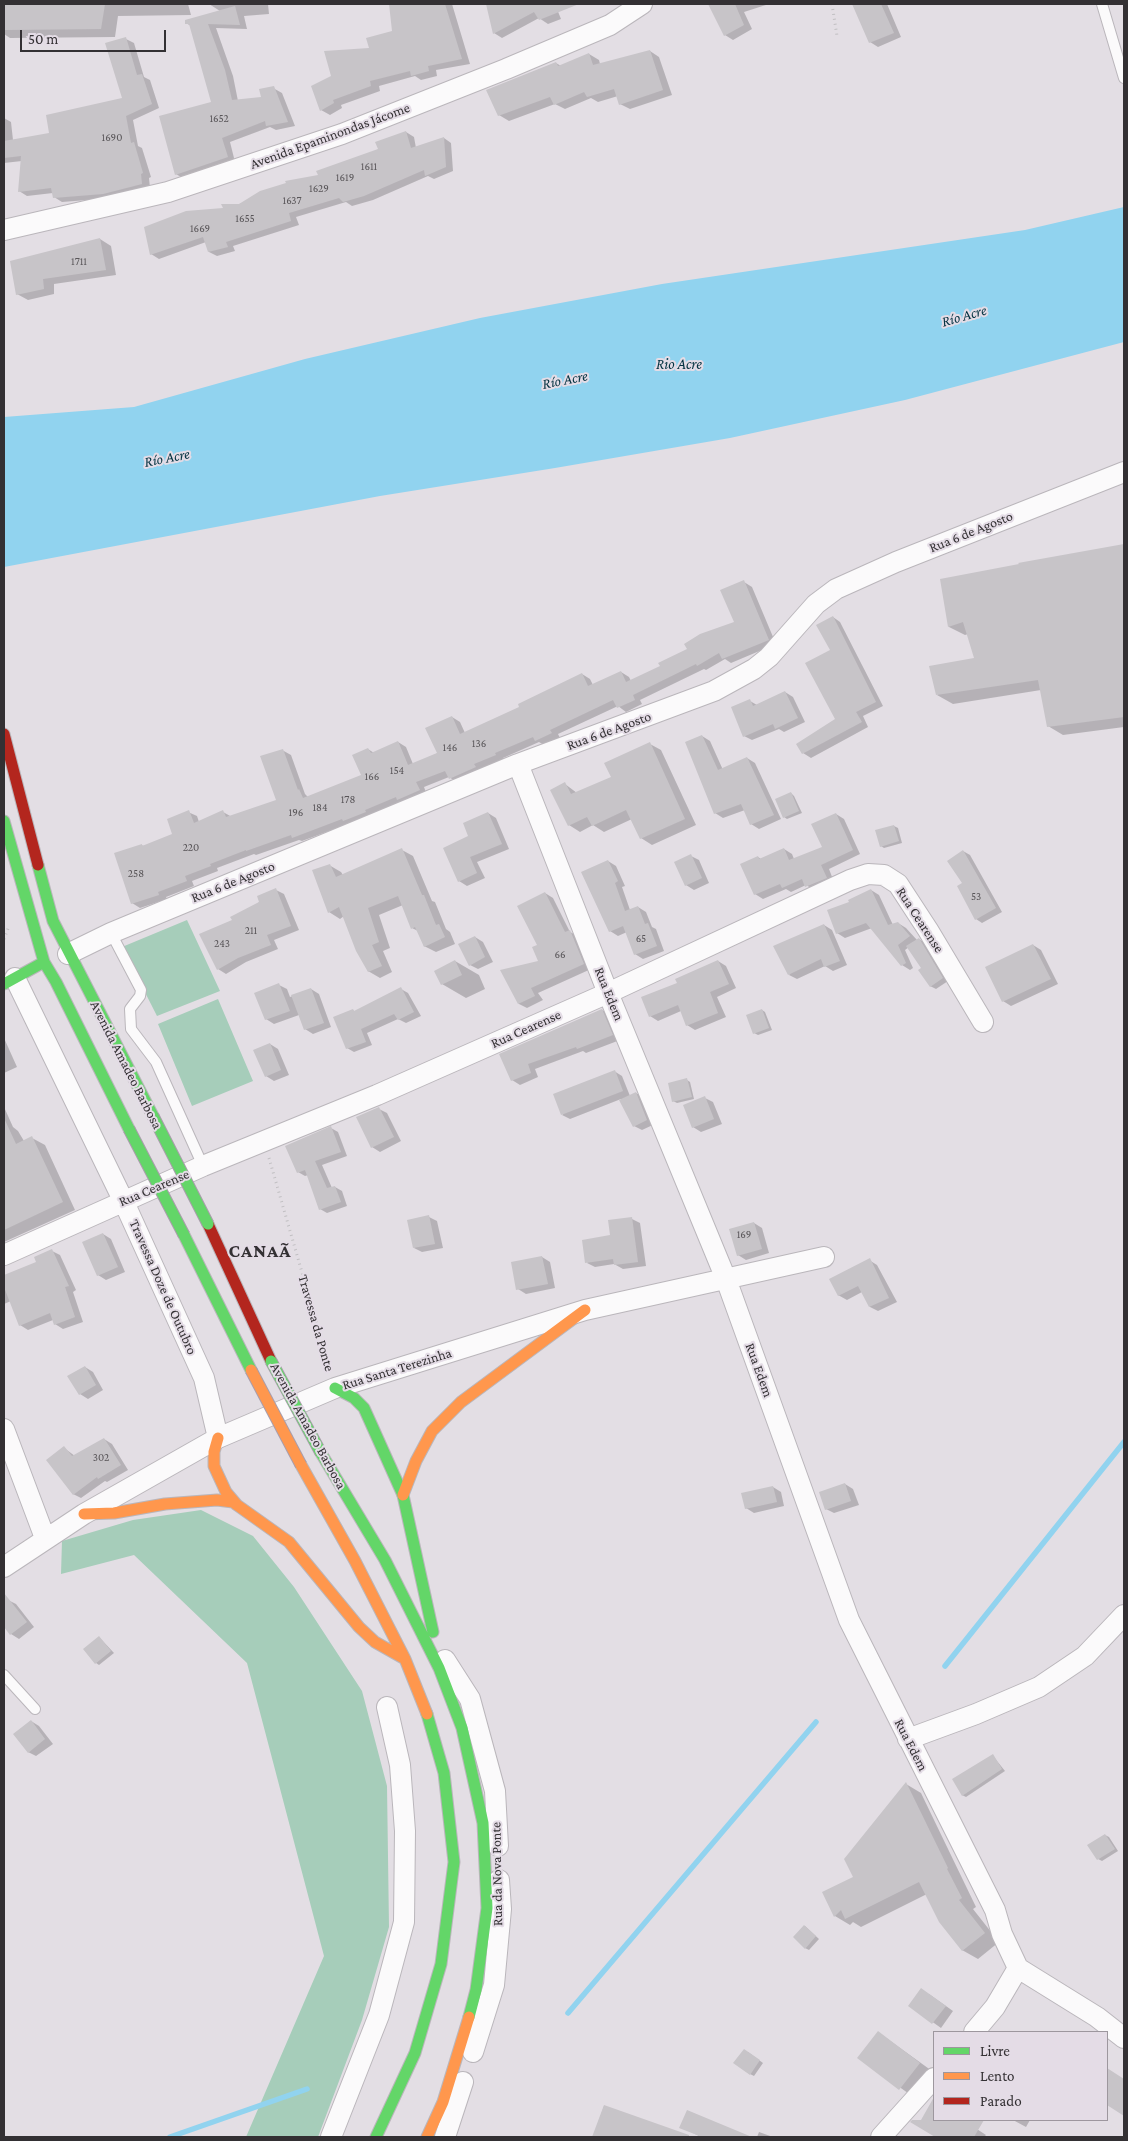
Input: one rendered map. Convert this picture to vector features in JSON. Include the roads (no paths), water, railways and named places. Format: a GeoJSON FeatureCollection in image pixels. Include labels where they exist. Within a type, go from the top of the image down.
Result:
{"type":"FeatureCollection","features":[{"type":"Feature","properties":{"kind":"main road","name":"Avenida Amadeo Barbosa"},"geometry":{"type":"LineString","coordinates":[[4,734],[53,921],[68,954],[208,1224],[271,1361],[321,1453],[385,1560],[439,1668],[462,1728],[483,1823],[487,1908],[476,1990],[463,2041],[443,2102],[427,2137]]}},
{"type":"Feature","properties":{"kind":"main road","name":"Avenida Amadeo Barbosa"},"geometry":{"type":"LineString","coordinates":[[4,821],[44,962],[56,982],[128,1129],[184,1235],[251,1370],[301,1465],[355,1561],[405,1660],[432,1726],[442,1764],[454,1862],[441,1964],[416,2053],[376,2137]]}},
{"type":"Feature","properties":{"kind":"main road"},"geometry":{"type":"LineString","coordinates":[[10,981],[44,962]]}},
{"type":"Feature","properties":{"kind":"main road"},"geometry":{"type":"LineString","coordinates":[[403,1495],[416,1461],[432,1431],[461,1402],[502,1369],[586,1310]]}},
{"type":"Feature","properties":{"kind":"main road"},"geometry":{"type":"LineString","coordinates":[[335,1388],[354,1398],[364,1408],[403,1495],[436,1646],[439,1668]]}},
{"type":"Feature","properties":{"kind":"main road"},"geometry":{"type":"LineString","coordinates":[[218,1438],[214,1452],[214,1466],[226,1492],[236,1505]]}},
{"type":"Feature","properties":{"kind":"main road"},"geometry":{"type":"LineString","coordinates":[[84,1514],[114,1513],[165,1504],[217,1500],[233,1502],[289,1542],[359,1627],[375,1642],[405,1660]]}},
{"type":"Feature","properties":{"kind":"street","name":"Avenida Epaminondas Jácome"},"geometry":{"type":"LineString","coordinates":[[4,230],[168,192],[342,134],[506,69],[610,25],[642,4]]}},
{"type":"Feature","properties":{"kind":"street","name":"Rua 6 de Agosto"},"geometry":{"type":"LineString","coordinates":[[68,954],[111,933],[518,764],[680,704],[736,680],[754,669],[768,657],[816,604],[836,589],[896,562],[1124,472]]}},
{"type":"Feature","properties":{"kind":"street","name":"Rua Edem"},"geometry":{"type":"LineString","coordinates":[[518,764],[608,993],[726,1279],[849,1620],[995,1910],[1002,1934],[1018,1968]]}},
{"type":"Feature","properties":{"kind":"street","name":"Rua Cearense"},"geometry":{"type":"LineString","coordinates":[[4,1255],[123,1200],[378,1095],[608,993],[850,880],[868,874],[884,875],[898,884],[983,1022]]}},
{"type":"Feature","properties":{"kind":"street","name":"Travessa Doze de Outubro"},"geometry":{"type":"LineString","coordinates":[[10,981],[123,1200],[204,1378],[218,1438]]}},
{"type":"Feature","properties":{"kind":"street","name":"Rua Santa Terezinha"},"geometry":{"type":"LineString","coordinates":[[4,1567],[84,1514],[218,1438],[335,1388],[586,1310],[824,1257]]}},
{"type":"Feature","properties":{"kind":"street"},"geometry":{"type":"LineString","coordinates":[[4,1429],[46,1538]]}},
{"type":"Feature","properties":{"kind":"street"},"geometry":{"type":"LineString","coordinates":[[908,1739],[976,1714],[1039,1687],[1084,1656],[1124,1614]]}},
{"type":"Feature","properties":{"kind":"street","name":"Rua da Nova Ponte"},"geometry":{"type":"LineString","coordinates":[[436,1646],[470,1700],[495,1791],[501,1909],[494,1985],[445,2137]]}},
{"type":"Feature","properties":{"kind":"street"},"geometry":{"type":"LineString","coordinates":[[331,2137],[379,2015],[404,1922],[404,1812],[400,1765],[387,1707]]}},
{"type":"Feature","properties":{"kind":"street"},"geometry":{"type":"LineString","coordinates":[[975,2031],[995,2007],[1018,1968],[1097,2017],[1124,2038]]}},
{"type":"Feature","properties":{"kind":"street"},"geometry":{"type":"LineString","coordinates":[[881,2137],[933,2079]]}},
{"type":"Feature","properties":{"kind":"lane"},"geometry":{"type":"LineString","coordinates":[[1102,4],[1124,78]]}},
{"type":"Feature","properties":{"kind":"lane"},"geometry":{"type":"LineString","coordinates":[[111,933],[141,990],[140,996],[130,1009],[131,1029],[156,1062],[203,1166]]}},
{"type":"Feature","properties":{"kind":"lane"},"geometry":{"type":"LineString","coordinates":[[4,1675],[35,1709]]}},
{"type":"Feature","properties":{"kind":"water","name":"Rio Acre"},"geometry":{"type":"Polygon","coordinates":[[[1124,207],[1124,342],[905,400],[730,438],[380,496],[4,567],[4,417],[134,407],[305,359],[480,318],[662,284],[1025,230],[1124,207]]]}},
{"type":"Feature","properties":{"kind":"waterway"},"geometry":{"type":"LineString","coordinates":[[945,1666],[1124,1442]]}},
{"type":"Feature","properties":{"kind":"waterway"},"geometry":{"type":"LineString","coordinates":[[568,2013],[816,1722]]}},
{"type":"Feature","properties":{"kind":"waterway"},"geometry":{"type":"LineString","coordinates":[[170,2137],[307,2089]]}},
{"type":"Feature","properties":{"kind":"district","name":"CANAÃ"},"geometry":{"type":"Point","coordinates":[260,1251]}},
{"type":"Feature","properties":{"kind":"water label","name":"Río Acre"},"geometry":{"type":"Point","coordinates":[964,316]}},
{"type":"Feature","properties":{"kind":"water label","name":"Río Acre"},"geometry":{"type":"Point","coordinates":[565,380]}},
{"type":"Feature","properties":{"kind":"water label","name":"Río Acre"},"geometry":{"type":"Point","coordinates":[167,458]}}]}
